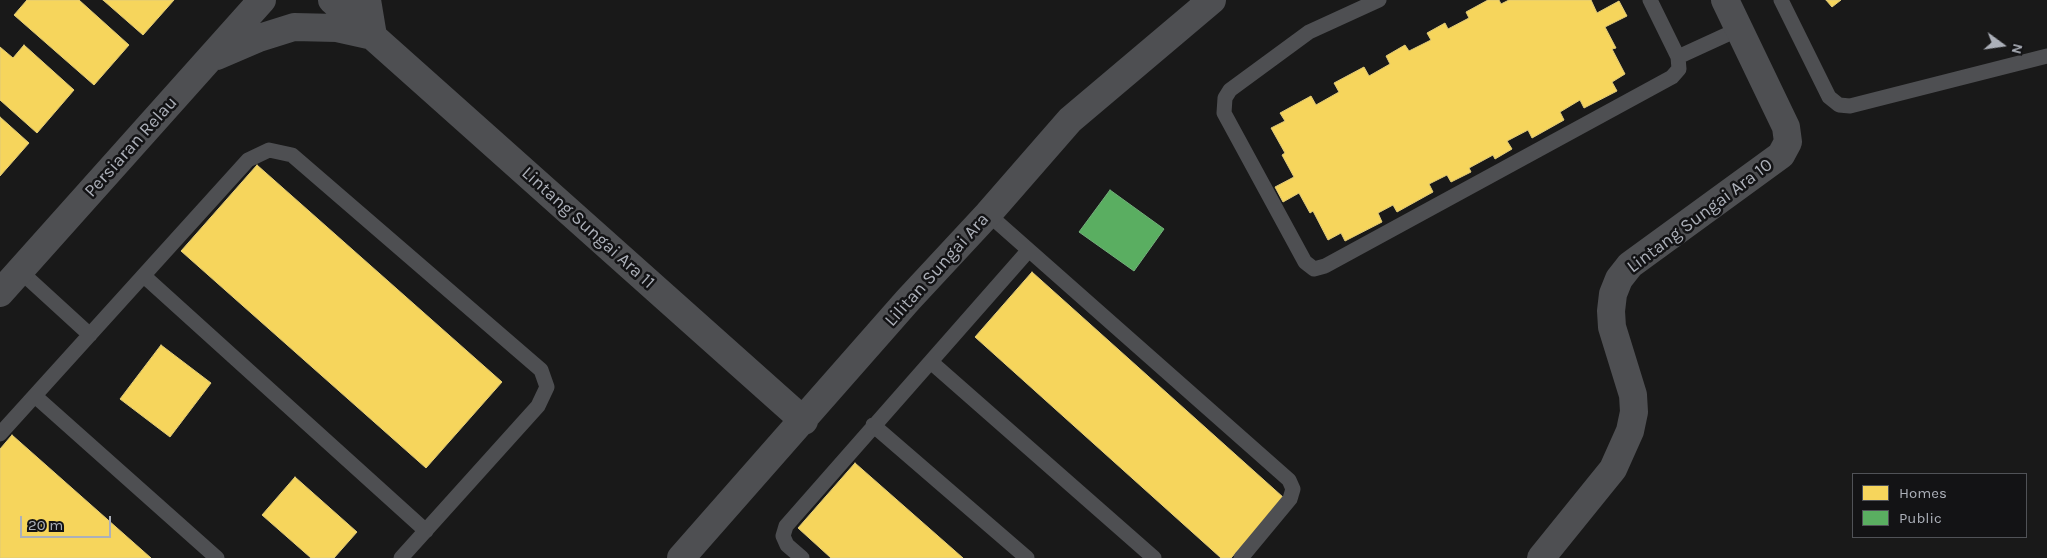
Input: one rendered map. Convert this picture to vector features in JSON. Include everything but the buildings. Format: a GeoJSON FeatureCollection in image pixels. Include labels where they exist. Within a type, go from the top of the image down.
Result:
{"type":"FeatureCollection","features":[{"type":"Feature","properties":{"kind":"street","name":"Persiaran Relau"},"geometry":{"type":"LineString","coordinates":[[0,294],[262,0]]}},
{"type":"Feature","properties":{"kind":"street","name":"Lintang Sungai Ara 11"},"geometry":{"type":"LineString","coordinates":[[332,0],[804,421]]}},
{"type":"Feature","properties":{"kind":"street"},"geometry":{"type":"LineString","coordinates":[[366,0],[373,36]]}},
{"type":"Feature","properties":{"kind":"street","name":"Lilitan Sungai Ara"},"geometry":{"type":"LineString","coordinates":[[681,558],[804,421],[908,300],[988,214],[1070,120],[1212,0]]}},
{"type":"Feature","properties":{"kind":"street"},"geometry":{"type":"LineString","coordinates":[[1725,0],[1739,29]]}},
{"type":"Feature","properties":{"kind":"street","name":"Lintang Sungai Ara 11"},"geometry":{"type":"LineString","coordinates":[[209,59],[259,38],[294,27],[337,28],[373,36]]}},
{"type":"Feature","properties":{"kind":"street","name":"Lintang Sungai Ara 10"},"geometry":{"type":"LineString","coordinates":[[1541,558],[1613,469],[1630,431],[1634,412],[1633,394],[1612,327],[1611,311],[1619,279],[1630,265],[1781,155],[1788,142],[1786,127],[1739,29]]}},
{"type":"Feature","properties":{"kind":"lane"},"geometry":{"type":"LineString","coordinates":[[1379,0],[1309,32],[1230,90],[1225,98],[1224,113],[1305,262],[1314,268],[1325,266],[1672,77],[1679,69],[1678,58],[1650,0]]}},
{"type":"Feature","properties":{"kind":"lane"},"geometry":{"type":"LineString","coordinates":[[1781,0],[1829,96],[1839,105],[1850,106],[2047,56]]}},
{"type":"Feature","properties":{"kind":"lane"},"geometry":{"type":"LineString","coordinates":[[1678,58],[1739,29]]}},
{"type":"Feature","properties":{"kind":"lane"},"geometry":{"type":"LineString","coordinates":[[0,434],[248,160],[269,150],[292,156],[541,370],[547,387],[538,406],[402,558]]}},
{"type":"Feature","properties":{"kind":"lane"},"geometry":{"type":"LineString","coordinates":[[988,214],[1289,480],[1293,489],[1290,499],[1241,558]]}},
{"type":"Feature","properties":{"kind":"lane"},"geometry":{"type":"LineString","coordinates":[[802,558],[787,545],[783,536],[786,526],[1028,250]]}},
{"type":"Feature","properties":{"kind":"lane"},"geometry":{"type":"LineString","coordinates":[[20,271],[90,335]]}},
{"type":"Feature","properties":{"kind":"lane"},"geometry":{"type":"LineString","coordinates":[[144,276],[426,530]]}},
{"type":"Feature","properties":{"kind":"lane"},"geometry":{"type":"LineString","coordinates":[[931,362],[1154,558]]}},
{"type":"Feature","properties":{"kind":"lane"},"geometry":{"type":"LineString","coordinates":[[35,396],[217,558]]}},
{"type":"Feature","properties":{"kind":"lane"},"geometry":{"type":"LineString","coordinates":[[873,426],[1027,558]]}}]}
